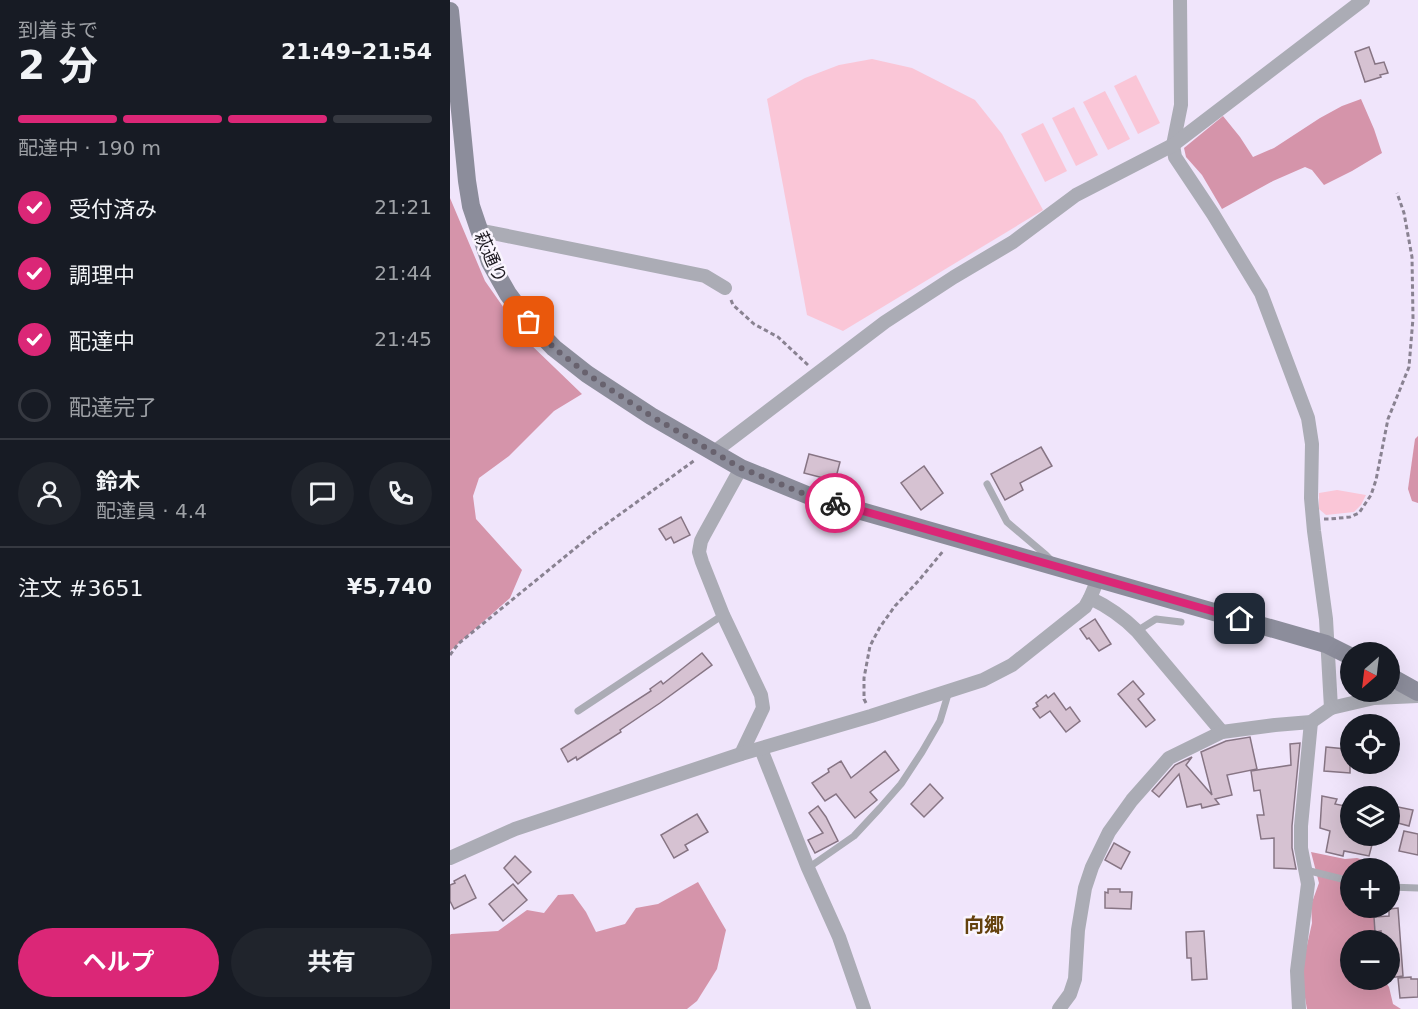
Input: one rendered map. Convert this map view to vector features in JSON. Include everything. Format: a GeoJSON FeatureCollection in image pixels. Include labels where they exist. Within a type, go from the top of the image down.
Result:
{"type":"FeatureCollection","features":[{"type":"Feature","properties":{"kind":"street"},"geometry":{"type":"LineString","coordinates":[[1180,0],[1181,105],[1173,145],[1175,157],[1261,292],[1308,418],[1312,444],[1311,498],[1326,619],[1331,708]]}},
{"type":"Feature","properties":{"kind":"street"},"geometry":{"type":"LineString","coordinates":[[712,451],[885,322],[1013,242],[1076,195],[1173,145],[1363,0]]}},
{"type":"Feature","properties":{"kind":"street","name":"萩通り"},"geometry":{"type":"LineString","coordinates":[[450,10],[467,181],[471,206],[490,262],[508,294],[529,322],[554,348],[587,374],[651,416],[741,468],[812,497],[1326,644],[1340,651]]}},
{"type":"Feature","properties":{"kind":"street"},"geometry":{"type":"LineString","coordinates":[[478,230],[705,276],[725,288]]}},
{"type":"Feature","properties":{"kind":"street"},"geometry":{"type":"LineString","coordinates":[[741,468],[704,535],[699,552],[723,615],[763,702],[763,708],[741,754]]}},
{"type":"Feature","properties":{"kind":"street"},"geometry":{"type":"LineString","coordinates":[[450,858],[515,829],[741,754],[983,680],[1012,665],[1085,607],[1098,579]]}},
{"type":"Feature","properties":{"kind":"street"},"geometry":{"type":"LineString","coordinates":[[1090,598],[1125,618],[1222,732]]}},
{"type":"Feature","properties":{"kind":"street"},"geometry":{"type":"LineString","coordinates":[[1400,682],[1418,692]]}},
{"type":"Feature","properties":{"kind":"street"},"geometry":{"type":"LineString","coordinates":[[1059,1009],[1070,994],[1075,979],[1078,930],[1085,888],[1092,867],[1109,832],[1132,801],[1169,759],[1222,732],[1275,724],[1311,722],[1331,708],[1374,698],[1418,696]]}},
{"type":"Feature","properties":{"kind":"street"},"geometry":{"type":"LineString","coordinates":[[1299,1009],[1297,971],[1308,884],[1301,848],[1301,826],[1311,722]]}},
{"type":"Feature","properties":{"kind":"street"},"geometry":{"type":"LineString","coordinates":[[761,749],[808,868],[839,937],[864,1009]]}},
{"type":"Feature","properties":{"kind":"lane"},"geometry":{"type":"LineString","coordinates":[[987,484],[1007,522],[1046,555],[1056,567]]}},
{"type":"Feature","properties":{"kind":"lane"},"geometry":{"type":"LineString","coordinates":[[578,711],[723,615]]}},
{"type":"Feature","properties":{"kind":"lane"},"geometry":{"type":"LineString","coordinates":[[1137,631],[1156,619],[1181,622]]}},
{"type":"Feature","properties":{"kind":"lane"},"geometry":{"type":"LineString","coordinates":[[808,868],[854,836],[901,784],[940,721],[949,690]]}},
{"type":"Feature","properties":{"kind":"lane"},"geometry":{"type":"LineString","coordinates":[[1305,870],[1340,879]]}},
{"type":"Feature","properties":{"kind":"lane"},"geometry":{"type":"LineString","coordinates":[[1400,887],[1418,888]]}},
{"type":"Feature","properties":{"kind":"path"},"geometry":{"type":"LineString","coordinates":[[1314,517],[1330,519],[1350,517],[1359,513],[1365,506],[1376,480],[1388,419],[1409,367],[1413,318],[1412,256],[1404,213],[1397,193]]}},
{"type":"Feature","properties":{"kind":"path"},"geometry":{"type":"LineString","coordinates":[[725,288],[734,304],[754,324],[778,337],[807,363],[815,376]]}},
{"type":"Feature","properties":{"kind":"path"},"geometry":{"type":"LineString","coordinates":[[450,655],[467,637],[594,533],[712,451]]}},
{"type":"Feature","properties":{"kind":"path"},"geometry":{"type":"LineString","coordinates":[[871,716],[864,699],[864,678],[870,646],[895,606],[955,538]]}},
{"type":"Feature","properties":{"kind":"shaded area"},"geometry":{"type":"Polygon","coordinates":[[[872,59],[912,68],[975,100],[1002,134],[1043,210],[843,331],[807,315],[767,99],[805,78],[839,65],[872,59]]]}},
{"type":"Feature","properties":{"kind":"shaded area"},"geometry":{"type":"Polygon","coordinates":[[[1136,75],[1160,123],[1138,134],[1114,86],[1136,75]]]}},
{"type":"Feature","properties":{"kind":"shaded area"},"geometry":{"type":"Polygon","coordinates":[[[1105,91],[1130,139],[1108,150],[1083,102],[1105,91]]]}},
{"type":"Feature","properties":{"kind":"shaded area"},"geometry":{"type":"Polygon","coordinates":[[[1361,99],[1382,153],[1324,185],[1312,170],[1305,167],[1273,181],[1222,209],[1202,175],[1186,157],[1184,148],[1223,116],[1253,157],[1274,148],[1342,106],[1361,99]]]}},
{"type":"Feature","properties":{"kind":"shaded area"},"geometry":{"type":"Polygon","coordinates":[[[1074,107],[1098,155],[1076,166],[1052,118],[1074,107]]]}},
{"type":"Feature","properties":{"kind":"shaded area"},"geometry":{"type":"Polygon","coordinates":[[[1043,123],[1067,171],[1045,182],[1021,134],[1043,123]]]}},
{"type":"Feature","properties":{"kind":"shaded area"},"geometry":{"type":"Polygon","coordinates":[[[450,198],[485,281],[527,341],[582,394],[554,411],[509,456],[479,478],[473,496],[476,519],[522,570],[510,598],[450,651],[450,198]]]}},
{"type":"Feature","properties":{"kind":"shaded area"},"geometry":{"type":"Polygon","coordinates":[[[1418,436],[1418,503],[1412,501],[1408,489],[1415,439],[1418,436]]]}},
{"type":"Feature","properties":{"kind":"shaded area"},"geometry":{"type":"Polygon","coordinates":[[[1337,490],[1366,495],[1354,512],[1326,515],[1319,509],[1319,493],[1337,490]]]}},
{"type":"Feature","properties":{"kind":"shaded area"},"geometry":{"type":"Polygon","coordinates":[[[1311,852],[1340,858],[1340,918],[1379,918],[1379,930],[1340,930],[1340,990],[1390,990],[1393,1004],[1401,1009],[1307,1009],[1303,963],[1312,923],[1311,905],[1319,883],[1311,852]]]}},
{"type":"Feature","properties":{"kind":"shaded area"},"geometry":{"type":"Polygon","coordinates":[[[698,882],[726,930],[717,969],[697,1001],[687,1009],[450,1009],[451,934],[498,931],[527,910],[544,913],[558,895],[573,894],[586,912],[596,932],[625,924],[636,908],[658,904],[698,882]]]}},
{"type":"Feature","properties":{"kind":"building"},"geometry":{"type":"Polygon","coordinates":[[[1369,47],[1375,64],[1384,62],[1388,73],[1365,82],[1355,52],[1369,47]]]}},
{"type":"Feature","properties":{"kind":"building"},"geometry":{"type":"Polygon","coordinates":[[[1041,447],[1052,466],[1020,483],[1023,490],[1005,500],[991,474],[1041,447]]]}},
{"type":"Feature","properties":{"kind":"building"},"geometry":{"type":"Polygon","coordinates":[[[809,454],[840,462],[835,481],[804,473],[809,454]]]}},
{"type":"Feature","properties":{"kind":"building"},"geometry":{"type":"Polygon","coordinates":[[[924,466],[943,493],[921,510],[901,483],[924,466]]]}},
{"type":"Feature","properties":{"kind":"building"},"geometry":{"type":"Polygon","coordinates":[[[681,517],[690,535],[674,543],[671,537],[666,540],[659,529],[681,517]]]}},
{"type":"Feature","properties":{"kind":"building"},"geometry":{"type":"Polygon","coordinates":[[[1095,619],[1111,644],[1099,651],[1080,629],[1095,619]]]}},
{"type":"Feature","properties":{"kind":"building"},"geometry":{"type":"Polygon","coordinates":[[[702,653],[712,665],[620,730],[621,732],[577,760],[576,757],[568,762],[561,749],[651,691],[650,689],[661,681],[663,684],[702,653]]]}},
{"type":"Feature","properties":{"kind":"building"},"geometry":{"type":"Polygon","coordinates":[[[1133,681],[1144,694],[1138,699],[1155,720],[1146,727],[1118,694],[1133,681]]]}},
{"type":"Feature","properties":{"kind":"building"},"geometry":{"type":"Polygon","coordinates":[[[1054,693],[1066,710],[1070,707],[1080,721],[1066,732],[1050,711],[1040,718],[1033,709],[1038,706],[1036,703],[1046,695],[1048,698],[1054,693]]]}},
{"type":"Feature","properties":{"kind":"building"},"geometry":{"type":"Polygon","coordinates":[[[1250,737],[1257,769],[1227,775],[1232,795],[1215,799],[1219,804],[1202,808],[1201,804],[1187,807],[1179,774],[1159,797],[1152,791],[1175,765],[1192,757],[1186,765],[1212,795],[1201,752],[1226,741],[1250,737]]]}},
{"type":"Feature","properties":{"kind":"building"},"geometry":{"type":"Polygon","coordinates":[[[1300,743],[1292,826],[1292,848],[1296,869],[1274,868],[1274,838],[1261,839],[1257,815],[1264,815],[1260,790],[1254,791],[1251,771],[1291,765],[1290,744],[1300,743]]]}},
{"type":"Feature","properties":{"kind":"building"},"geometry":{"type":"Polygon","coordinates":[[[1326,747],[1340,748],[1340,772],[1324,771],[1326,747]]]}},
{"type":"Feature","properties":{"kind":"building"},"geometry":{"type":"Polygon","coordinates":[[[885,751],[899,770],[870,792],[877,800],[855,818],[836,794],[825,801],[812,783],[841,761],[851,778],[885,751]]]}},
{"type":"Feature","properties":{"kind":"building"},"geometry":{"type":"Polygon","coordinates":[[[930,784],[943,798],[924,817],[911,804],[930,784]]]}},
{"type":"Feature","properties":{"kind":"building"},"geometry":{"type":"Polygon","coordinates":[[[1322,796],[1337,799],[1335,804],[1340,805],[1340,846],[1372,846],[1369,856],[1344,851],[1343,856],[1326,852],[1330,831],[1320,828],[1322,796]]]}},
{"type":"Feature","properties":{"kind":"building"},"geometry":{"type":"Polygon","coordinates":[[[818,806],[838,841],[815,853],[808,840],[823,833],[809,813],[818,806]]]}},
{"type":"Feature","properties":{"kind":"building"},"geometry":{"type":"Polygon","coordinates":[[[1400,807],[1413,810],[1409,826],[1400,824],[1400,807]]]}},
{"type":"Feature","properties":{"kind":"building"},"geometry":{"type":"Polygon","coordinates":[[[697,814],[708,832],[685,845],[688,850],[674,858],[661,835],[697,814]]]}},
{"type":"Feature","properties":{"kind":"building"},"geometry":{"type":"Polygon","coordinates":[[[1404,831],[1418,834],[1418,855],[1399,851],[1404,831]]]}},
{"type":"Feature","properties":{"kind":"building"},"geometry":{"type":"Polygon","coordinates":[[[1114,843],[1130,852],[1121,869],[1105,860],[1114,843]]]}},
{"type":"Feature","properties":{"kind":"building"},"geometry":{"type":"Polygon","coordinates":[[[515,856],[531,872],[518,884],[504,868],[515,856]]]}},
{"type":"Feature","properties":{"kind":"building"},"geometry":{"type":"Polygon","coordinates":[[[465,875],[476,898],[454,909],[450,901],[450,885],[465,875]]]}},
{"type":"Feature","properties":{"kind":"building"},"geometry":{"type":"Polygon","coordinates":[[[513,884],[527,900],[503,921],[489,904],[513,884]]]}},
{"type":"Feature","properties":{"kind":"building"},"geometry":{"type":"Polygon","coordinates":[[[1108,889],[1132,892],[1131,909],[1105,908],[1105,892],[1108,893],[1108,889]]]}},
{"type":"Feature","properties":{"kind":"building"},"geometry":{"type":"Polygon","coordinates":[[[1374,918],[1399,918],[1400,930],[1375,930],[1374,918]]]}},
{"type":"Feature","properties":{"kind":"building"},"geometry":{"type":"Polygon","coordinates":[[[1204,931],[1207,979],[1192,980],[1191,958],[1187,958],[1186,932],[1204,931]]]}},
{"type":"Feature","properties":{"kind":"building"},"geometry":{"type":"Polygon","coordinates":[[[1400,935],[1403,976],[1400,976],[1400,935]]]}},
{"type":"Feature","properties":{"kind":"building"},"geometry":{"type":"Polygon","coordinates":[[[1400,978],[1418,979],[1418,997],[1400,998],[1400,978]]]}},
{"type":"Feature","properties":{"kind":"way so far"},"geometry":{"type":"LineString","coordinates":[[529,322],[554,348],[587,374],[651,416],[741,468],[812,497],[835,503]]}},
{"type":"Feature","properties":{"kind":"district","name":"向郷"},"geometry":{"type":"Point","coordinates":[984,925]}},
{"type":"Feature","properties":{"kind":"route"},"geometry":{"type":"LineString","coordinates":[[835,503],[1240,619]]}}]}
